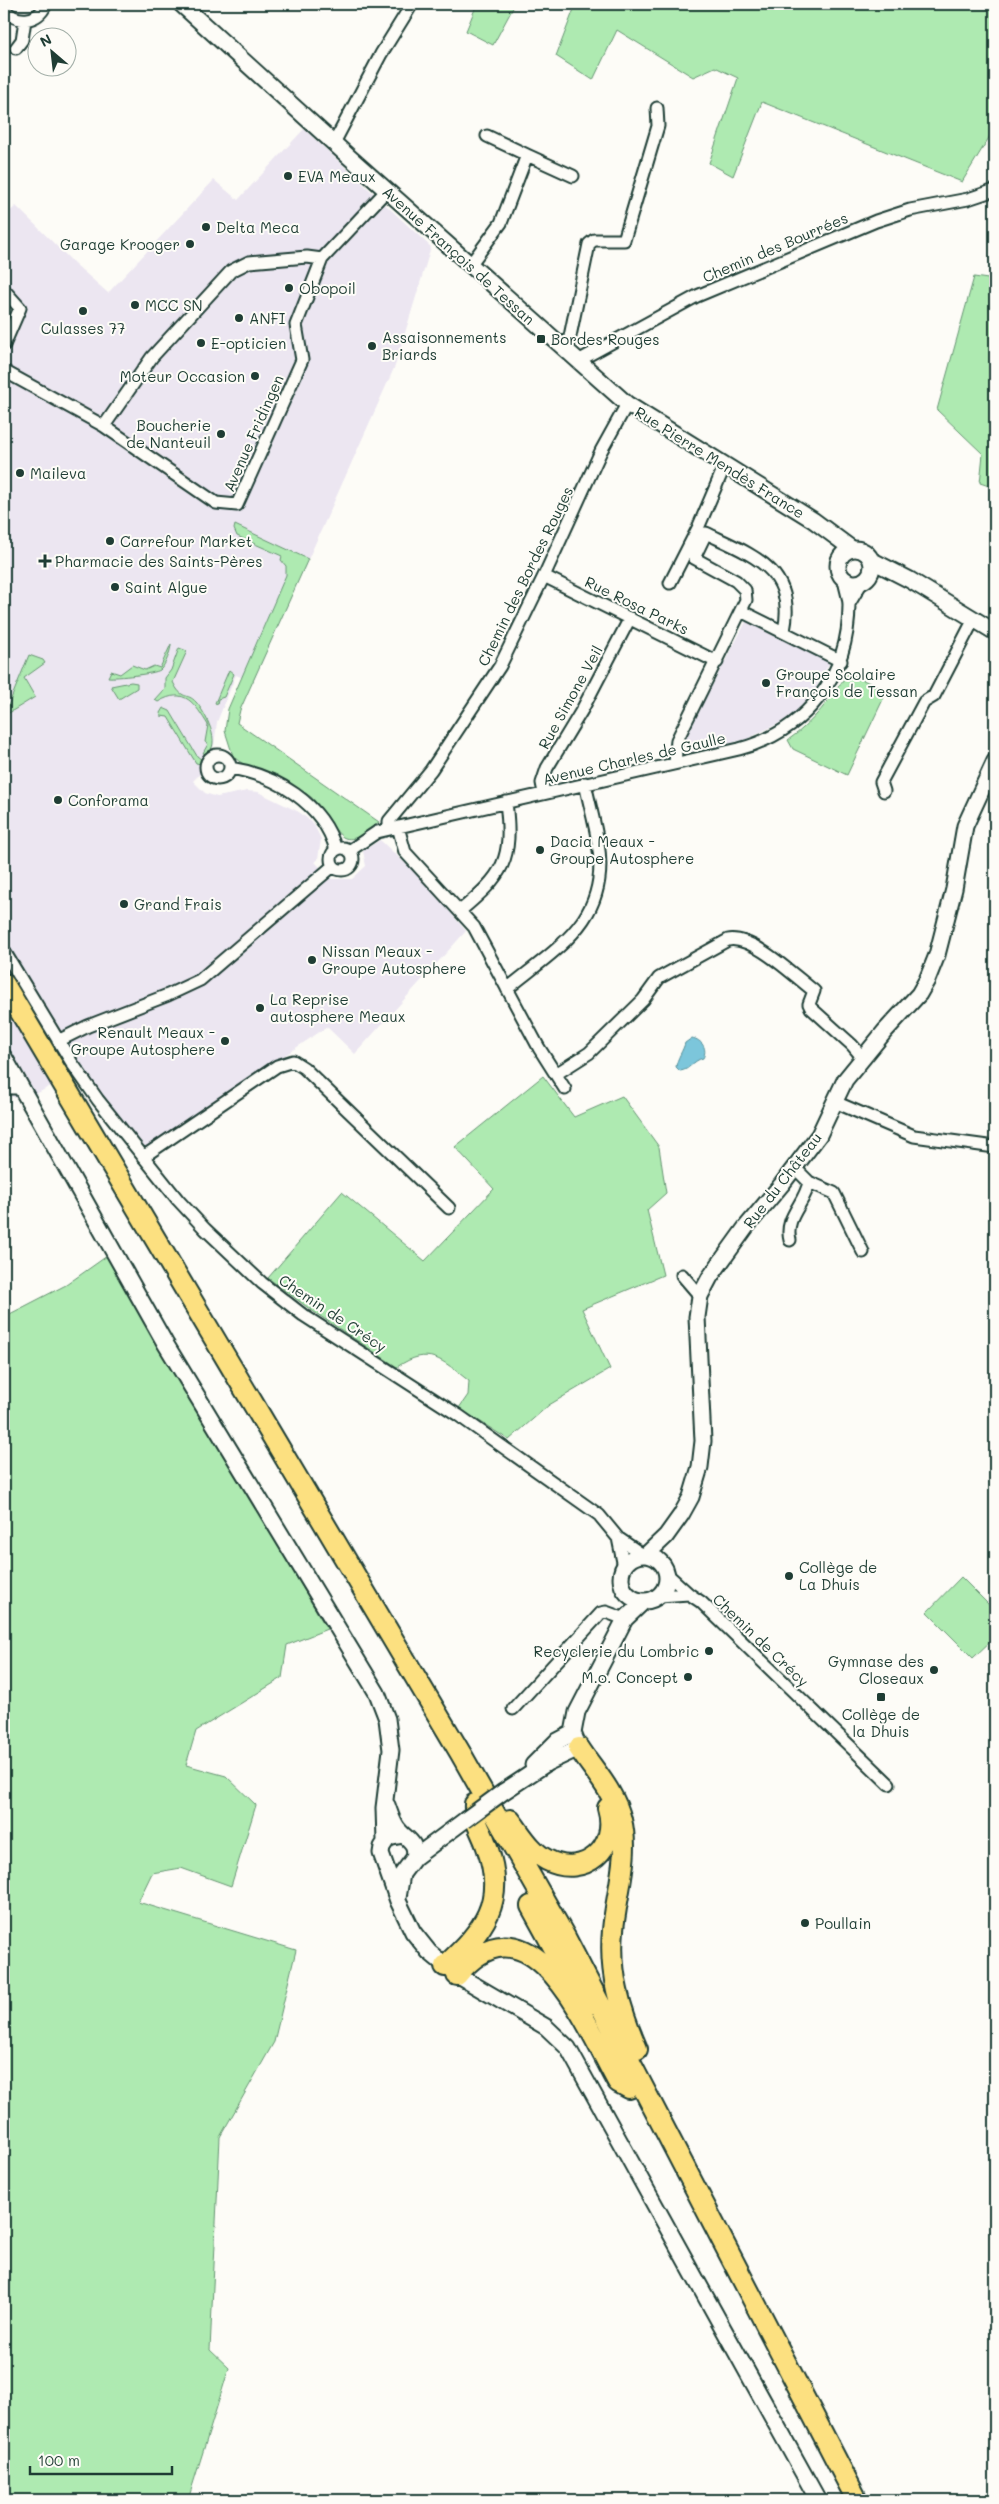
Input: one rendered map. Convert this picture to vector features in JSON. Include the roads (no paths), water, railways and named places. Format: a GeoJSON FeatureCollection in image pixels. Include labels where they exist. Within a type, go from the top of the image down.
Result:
{"type":"FeatureCollection","features":[{"type":"Feature","properties":{"kind":"highway"},"geometry":{"type":"LineString","coordinates":[[4,984],[461,1754],[566,1939],[650,2097],[857,2500]]}},
{"type":"Feature","properties":{"kind":"highway"},"geometry":{"type":"LineString","coordinates":[[4,1008],[629,2088],[843,2500]]}},
{"type":"Feature","properties":{"kind":"highway"},"geometry":{"type":"LineString","coordinates":[[576,1740],[598,1778],[612,1795],[617,1806],[623,1835],[623,1854],[612,1931],[614,1983],[628,2027],[652,2082],[650,2097]]}},
{"type":"Feature","properties":{"kind":"highway"},"geometry":{"type":"LineString","coordinates":[[461,1754],[472,1757],[500,1806],[531,1848],[545,1860],[562,1866],[578,1866],[594,1859],[606,1847],[610,1832],[610,1816],[598,1778]]}},
{"type":"Feature","properties":{"kind":"highway"},"geometry":{"type":"LineString","coordinates":[[451,1971],[486,1922],[494,1900],[495,1880],[491,1860],[481,1831],[470,1812]]}},
{"type":"Feature","properties":{"kind":"highway"},"geometry":{"type":"LineString","coordinates":[[451,1971],[491,1950],[506,1946],[521,1949],[536,1957],[563,1985],[618,2082],[629,2088]]}},
{"type":"Feature","properties":{"kind":"street"},"geometry":{"type":"LineString","coordinates":[[4,9],[16,19],[25,20],[38,16],[46,4]]}},
{"type":"Feature","properties":{"kind":"street","name":"Avenue François de Tessan"},"geometry":{"type":"LineString","coordinates":[[181,4],[627,404]]}},
{"type":"Feature","properties":{"kind":"street"},"geometry":{"type":"LineString","coordinates":[[334,143],[381,54],[412,4]]}},
{"type":"Feature","properties":{"kind":"street"},"geometry":{"type":"LineString","coordinates":[[16,48],[22,40],[25,20]]}},
{"type":"Feature","properties":{"kind":"street"},"geometry":{"type":"LineString","coordinates":[[573,356],[589,244],[594,240],[624,240],[658,126],[657,108]]}},
{"type":"Feature","properties":{"kind":"street"},"geometry":{"type":"LineString","coordinates":[[487,136],[573,176]]}},
{"type":"Feature","properties":{"kind":"street"},"geometry":{"type":"LineString","coordinates":[[470,265],[501,223],[527,155]]}},
{"type":"Feature","properties":{"kind":"street"},"geometry":{"type":"LineString","coordinates":[[104,426],[152,357],[232,271],[249,262],[307,257],[322,259],[387,190]]}},
{"type":"Feature","properties":{"kind":"street","name":"Chemin des Bourrées"},"geometry":{"type":"LineString","coordinates":[[573,356],[697,296],[876,221],[910,210],[968,199],[995,190]]}},
{"type":"Feature","properties":{"kind":"street","name":"Avenue Fridingen"},"geometry":{"type":"LineString","coordinates":[[4,371],[104,426],[216,503],[237,505],[302,360],[296,325],[322,259]]}},
{"type":"Feature","properties":{"kind":"street"},"geometry":{"type":"LineString","coordinates":[[4,290],[20,308],[4,345]]}},
{"type":"Feature","properties":{"kind":"street","name":"Rue Pierre Mendès France"},"geometry":{"type":"LineString","coordinates":[[627,404],[813,520],[852,549]]}},
{"type":"Feature","properties":{"kind":"street","name":"Chemin des Bordes Rouges"},"geometry":{"type":"LineString","coordinates":[[394,828],[389,821],[432,770],[500,666],[544,576],[601,451],[627,404]]}},
{"type":"Feature","properties":{"kind":"street"},"geometry":{"type":"LineString","coordinates":[[670,583],[698,528],[725,465]]}},
{"type":"Feature","properties":{"kind":"street","name":"Rue Pierre Mendès France"},"geometry":{"type":"LineString","coordinates":[[813,520],[832,545],[839,559]]}},
{"type":"Feature","properties":{"kind":"street"},"geometry":{"type":"LineString","coordinates":[[675,763],[677,740],[746,600],[745,590],[736,581],[694,558],[706,532],[753,556],[776,574],[784,590],[788,612],[784,631]]}},
{"type":"Feature","properties":{"kind":"street"},"geometry":{"type":"LineString","coordinates":[[906,577],[866,578],[852,583],[844,579],[839,572],[839,559],[844,552],[852,549],[863,551],[871,560],[906,577],[995,632]]}},
{"type":"Feature","properties":{"kind":"street"},"geometry":{"type":"LineString","coordinates":[[866,578],[871,570],[871,560]]}},
{"type":"Feature","properties":{"kind":"street","name":"Rue Rosa Parks"},"geometry":{"type":"LineString","coordinates":[[544,576],[717,662]]}},
{"type":"Feature","properties":{"kind":"street","name":"Avenue Charles de Gaulle"},"geometry":{"type":"LineString","coordinates":[[849,604],[866,578]]}},
{"type":"Feature","properties":{"kind":"street","name":"Avenue Charles de Gaulle"},"geometry":{"type":"LineString","coordinates":[[349,851],[376,832],[753,746],[778,734],[805,713],[827,686],[841,661],[849,604],[844,579]]}},
{"type":"Feature","properties":{"kind":"street"},"geometry":{"type":"LineString","coordinates":[[741,611],[841,661]]}},
{"type":"Feature","properties":{"kind":"street","name":"Rue Simone Veil"},"geometry":{"type":"LineString","coordinates":[[544,793],[542,784],[547,768],[582,710],[630,618]]}},
{"type":"Feature","properties":{"kind":"street"},"geometry":{"type":"LineString","coordinates":[[884,791],[881,782],[924,702],[934,696],[974,619]]}},
{"type":"Feature","properties":{"kind":"street","name":"Rue du Château"},"geometry":{"type":"LineString","coordinates":[[644,1555],[666,1536],[681,1515],[691,1497],[700,1467],[702,1431],[697,1317],[700,1296],[710,1277],[746,1227],[795,1168],[819,1135],[846,1080],[919,994],[927,980],[937,955],[953,894],[965,826],[995,761]]}},
{"type":"Feature","properties":{"kind":"street"},"geometry":{"type":"LineString","coordinates":[[230,768],[277,784],[303,799],[316,811],[327,827],[336,850]]}},
{"type":"Feature","properties":{"kind":"street"},"geometry":{"type":"LineString","coordinates":[[507,989],[574,934],[592,907],[600,880],[600,861],[585,783]]}},
{"type":"Feature","properties":{"kind":"street"},"geometry":{"type":"LineString","coordinates":[[460,911],[490,885],[502,868],[508,841],[506,802]]}},
{"type":"Feature","properties":{"kind":"street"},"geometry":{"type":"LineString","coordinates":[[394,828],[405,852],[474,927],[539,1048],[565,1089]]}},
{"type":"Feature","properties":{"kind":"street"},"geometry":{"type":"LineString","coordinates":[[342,848],[349,851],[353,861],[349,867],[343,870],[333,866],[331,856],[336,850],[342,848]]}},
{"type":"Feature","properties":{"kind":"street"},"geometry":{"type":"LineString","coordinates":[[58,1041],[88,1026],[176,992],[200,980],[333,866]]}},
{"type":"Feature","properties":{"kind":"street"},"geometry":{"type":"LineString","coordinates":[[556,1074],[589,1053],[643,1000],[659,978],[735,938],[753,945],[814,991],[809,1004],[810,1008],[852,1045],[863,1058]]}},
{"type":"Feature","properties":{"kind":"street","name":"Chemin de Crécy"},"geometry":{"type":"LineString","coordinates":[[4,951],[58,1041],[98,1100],[143,1157],[205,1229],[262,1284],[303,1315],[458,1415],[599,1515],[618,1538],[644,1555]]}},
{"type":"Feature","properties":{"kind":"street"},"geometry":{"type":"LineString","coordinates":[[4,1057],[165,1343],[377,1693],[387,1719],[391,1750],[386,1794],[385,1841],[381,1853],[398,1901],[412,1932],[451,1971],[546,2027],[568,2048],[818,2500]]}},
{"type":"Feature","properties":{"kind":"street"},"geometry":{"type":"LineString","coordinates":[[143,1157],[277,1066],[293,1061],[304,1068],[449,1208]]}},
{"type":"Feature","properties":{"kind":"street"},"geometry":{"type":"LineString","coordinates":[[12,1071],[4,1086],[20,1086]]}},
{"type":"Feature","properties":{"kind":"street"},"geometry":{"type":"LineString","coordinates":[[835,1102],[914,1136],[995,1147]]}},
{"type":"Feature","properties":{"kind":"street"},"geometry":{"type":"LineString","coordinates":[[795,1168],[810,1182],[834,1193],[863,1252]]}},
{"type":"Feature","properties":{"kind":"street"},"geometry":{"type":"LineString","coordinates":[[790,1240],[787,1230],[790,1219],[807,1193],[810,1182]]}},
{"type":"Feature","properties":{"kind":"street"},"geometry":{"type":"LineString","coordinates":[[682,1275],[700,1296]]}},
{"type":"Feature","properties":{"kind":"street","name":"Chemin de Crécy"},"geometry":{"type":"LineString","coordinates":[[618,1538],[624,1567]]}},
{"type":"Feature","properties":{"kind":"street"},"geometry":{"type":"LineString","coordinates":[[625,1619],[625,1591],[622,1579],[624,1567],[632,1559],[644,1555],[659,1560],[667,1574],[666,1586],[659,1596]]}},
{"type":"Feature","properties":{"kind":"street","name":"Chemin de Crécy"},"geometry":{"type":"LineString","coordinates":[[667,1574],[688,1594],[701,1602],[890,1784]]}},
{"type":"Feature","properties":{"kind":"street"},"geometry":{"type":"LineString","coordinates":[[625,1591],[633,1598],[644,1601]]}},
{"type":"Feature","properties":{"kind":"street"},"geometry":{"type":"LineString","coordinates":[[386,1863],[397,1869],[411,1862],[452,1830],[470,1812],[553,1760],[576,1740],[577,1712],[625,1619],[644,1601],[659,1596],[688,1594]]}},
{"type":"Feature","properties":{"kind":"street"},"geometry":{"type":"LineString","coordinates":[[514,1710],[601,1613],[606,1612],[625,1619]]}},
{"type":"Feature","properties":{"kind":"street"},"geometry":{"type":"LineString","coordinates":[[386,1794],[391,1816],[415,1847],[411,1862],[402,1874],[398,1901]]}},
{"type":"Feature","properties":{"kind":"street"},"geometry":{"type":"LineString","coordinates":[[385,1841],[393,1836],[429,1838],[452,1830]]}},
{"type":"Feature","properties":{"kind":"water"},"geometry":{"type":"Polygon","coordinates":[[[692,1038],[703,1045],[705,1051],[703,1058],[680,1071],[676,1067],[678,1061],[685,1043],[692,1038]]]}},
{"type":"Feature","properties":{"kind":"place","name":"EVA Meaux"},"geometry":{"type":"Point","coordinates":[288,176]}},
{"type":"Feature","properties":{"kind":"place","name":"Delta Meca"},"geometry":{"type":"Point","coordinates":[206,227]}},
{"type":"Feature","properties":{"kind":"place","name":"Garage Krooger"},"geometry":{"type":"Point","coordinates":[190,244]}},
{"type":"Feature","properties":{"kind":"place","name":"Obopoil"},"geometry":{"type":"Point","coordinates":[289,288]}},
{"type":"Feature","properties":{"kind":"place","name":"MCC SN"},"geometry":{"type":"Point","coordinates":[135,305]}},
{"type":"Feature","properties":{"kind":"place","name":"Culasses 77"},"geometry":{"type":"Point","coordinates":[83,311]}},
{"type":"Feature","properties":{"kind":"place","name":"ANFI"},"geometry":{"type":"Point","coordinates":[239,318]}},
{"type":"Feature","properties":{"kind":"place","name":"Bordes Rouges"},"geometry":{"type":"Point","coordinates":[541,339]}},
{"type":"Feature","properties":{"kind":"place","name":"E-opticien"},"geometry":{"type":"Point","coordinates":[201,343]}},
{"type":"Feature","properties":{"kind":"place","name":"Assaisonnements Briards"},"geometry":{"type":"Point","coordinates":[372,346]}},
{"type":"Feature","properties":{"kind":"place","name":"Moteur Occasion"},"geometry":{"type":"Point","coordinates":[255,376]}},
{"type":"Feature","properties":{"kind":"place","name":"Boucherie de Nanteuil"},"geometry":{"type":"Point","coordinates":[221,434]}},
{"type":"Feature","properties":{"kind":"place","name":"Maileva"},"geometry":{"type":"Point","coordinates":[20,473]}},
{"type":"Feature","properties":{"kind":"place","name":"Carrefour Market"},"geometry":{"type":"Point","coordinates":[110,541]}},
{"type":"Feature","properties":{"kind":"place","name":"Pharmacie des Saints-Pères"},"geometry":{"type":"Point","coordinates":[45,561]}},
{"type":"Feature","properties":{"kind":"place","name":"Saint Algue"},"geometry":{"type":"Point","coordinates":[115,587]}},
{"type":"Feature","properties":{"kind":"place","name":"Groupe Scolaire François de Tessan"},"geometry":{"type":"Point","coordinates":[766,683]}},
{"type":"Feature","properties":{"kind":"place","name":"Conforama"},"geometry":{"type":"Point","coordinates":[58,800]}},
{"type":"Feature","properties":{"kind":"place","name":"Dacia Meaux - Groupe Autosphere"},"geometry":{"type":"Point","coordinates":[540,850]}},
{"type":"Feature","properties":{"kind":"place","name":"Grand Frais"},"geometry":{"type":"Point","coordinates":[124,904]}},
{"type":"Feature","properties":{"kind":"place","name":"Nissan Meaux - Groupe Autosphere"},"geometry":{"type":"Point","coordinates":[312,960]}},
{"type":"Feature","properties":{"kind":"place","name":"La Reprise autosphere Meaux"},"geometry":{"type":"Point","coordinates":[260,1008]}},
{"type":"Feature","properties":{"kind":"place","name":"Renault Meaux - Groupe Autosphere"},"geometry":{"type":"Point","coordinates":[225,1041]}},
{"type":"Feature","properties":{"kind":"place","name":"Collège de La Dhuis"},"geometry":{"type":"Point","coordinates":[789,1576]}},
{"type":"Feature","properties":{"kind":"place","name":"Recyclerie du Lombric"},"geometry":{"type":"Point","coordinates":[709,1651]}},
{"type":"Feature","properties":{"kind":"place","name":"Gymnase des Closeaux"},"geometry":{"type":"Point","coordinates":[934,1670]}},
{"type":"Feature","properties":{"kind":"place","name":"M.o. Concept"},"geometry":{"type":"Point","coordinates":[688,1677]}},
{"type":"Feature","properties":{"kind":"place","name":"Collège de la Dhuis"},"geometry":{"type":"Point","coordinates":[881,1697]}},
{"type":"Feature","properties":{"kind":"place","name":"Poullain"},"geometry":{"type":"Point","coordinates":[805,1923]}}]}
